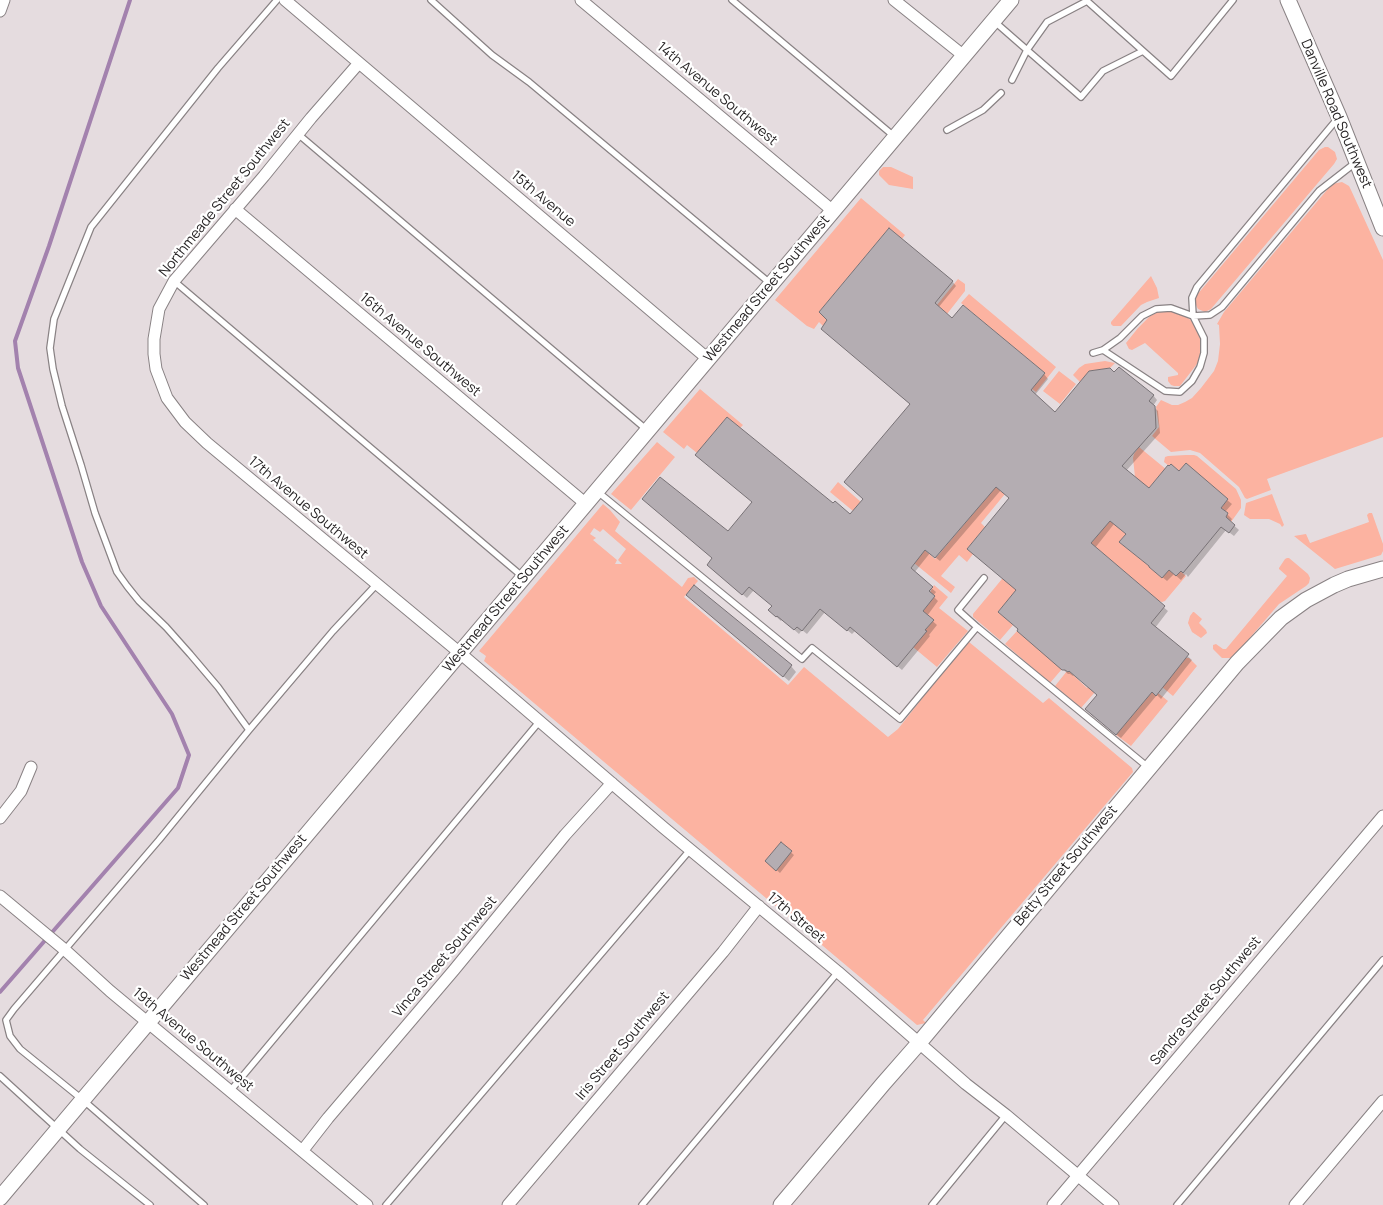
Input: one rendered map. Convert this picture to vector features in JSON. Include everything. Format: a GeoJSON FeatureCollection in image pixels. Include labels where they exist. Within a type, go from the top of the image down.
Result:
{"type":"FeatureCollection","features":[{"type":"Feature","properties":{"kind":"street"},"geometry":{"type":"LineString","coordinates":[[0,11],[4,0]]}},
{"type":"Feature","properties":{"kind":"street","name":"15th Avenue"},"geometry":{"type":"LineString","coordinates":[[285,0],[708,359]]}},
{"type":"Feature","properties":{"kind":"street","name":"14th Avenue Southwest"},"geometry":{"type":"LineString","coordinates":[[581,0],[833,211]]}},
{"type":"Feature","properties":{"kind":"street"},"geometry":{"type":"LineString","coordinates":[[894,0],[964,56]]}},
{"type":"Feature","properties":{"kind":"street","name":"Westmead Street Southwest"},"geometry":{"type":"LineString","coordinates":[[0,1198],[1011,0]]}},
{"type":"Feature","properties":{"kind":"street","name":"Danville Road Southwest"},"geometry":{"type":"LineString","coordinates":[[1288,0],[1357,161],[1383,228]]}},
{"type":"Feature","properties":{"kind":"street","name":"Northmeade Street Southwest"},"geometry":{"type":"LineString","coordinates":[[156,369],[154,339],[159,309],[174,281],[359,63]]}},
{"type":"Feature","properties":{"kind":"street","name":"16th Avenue Southwest"},"geometry":{"type":"LineString","coordinates":[[235,209],[586,504]]}},
{"type":"Feature","properties":{"kind":"street","name":"17th Avenue Southwest"},"geometry":{"type":"LineString","coordinates":[[156,369],[167,398],[185,422],[207,443],[460,653]]}},
{"type":"Feature","properties":{"kind":"street","name":"Betty Street Southwest"},"geometry":{"type":"LineString","coordinates":[[781,1205],[920,1043],[1232,668],[1281,618],[1306,600],[1348,579],[1383,569]]}},
{"type":"Feature","properties":{"kind":"street","name":"17th Street"},"geometry":{"type":"LineString","coordinates":[[460,653],[539,722],[838,972],[966,1084],[1113,1205]]}},
{"type":"Feature","properties":{"kind":"street"},"geometry":{"type":"LineString","coordinates":[[0,818],[21,791],[31,767]]}},
{"type":"Feature","properties":{"kind":"street","name":"Vinca Street Southwest"},"geometry":{"type":"LineString","coordinates":[[303,1150],[565,835],[612,783]]}},
{"type":"Feature","properties":{"kind":"street","name":"Sandra Street Southwest"},"geometry":{"type":"LineString","coordinates":[[1052,1205],[1383,816]]}},
{"type":"Feature","properties":{"kind":"street","name":"19th Avenue Southwest"},"geometry":{"type":"LineString","coordinates":[[0,896],[110,991],[367,1205]]}},
{"type":"Feature","properties":{"kind":"street","name":"Iris Street Southwest"},"geometry":{"type":"LineString","coordinates":[[508,1205],[717,959],[759,906]]}},
{"type":"Feature","properties":{"kind":"street"},"geometry":{"type":"LineString","coordinates":[[1295,1205],[1383,1101]]}},
{"type":"Feature","properties":{"kind":"lane"},"geometry":{"type":"LineString","coordinates":[[249,730],[218,687],[166,627],[139,601],[117,572],[62,406],[50,348],[54,319],[91,227],[218,68],[277,0]]}},
{"type":"Feature","properties":{"kind":"lane"},"geometry":{"type":"LineString","coordinates":[[431,0],[492,55],[537,88],[772,284]]}},
{"type":"Feature","properties":{"kind":"lane"},"geometry":{"type":"LineString","coordinates":[[732,0],[895,137]]}},
{"type":"Feature","properties":{"kind":"lane"},"geometry":{"type":"LineString","coordinates":[[1012,80],[1027,50],[1047,22],[1087,1],[1171,76],[1233,0]]}},
{"type":"Feature","properties":{"kind":"lane"},"geometry":{"type":"LineString","coordinates":[[993,21],[1081,97],[1103,71],[1143,52]]}},
{"type":"Feature","properties":{"kind":"lane"},"geometry":{"type":"LineString","coordinates":[[947,130],[983,110],[1001,93]]}},
{"type":"Feature","properties":{"kind":"lane"},"geometry":{"type":"LineString","coordinates":[[1103,350],[1165,391],[1180,392],[1192,381],[1200,367],[1204,353],[1204,338],[1193,316],[1192,298],[1197,286],[1338,117]]}},
{"type":"Feature","properties":{"kind":"lane"},"geometry":{"type":"LineString","coordinates":[[298,134],[648,430]]}},
{"type":"Feature","properties":{"kind":"lane"},"geometry":{"type":"LineString","coordinates":[[1093,353],[1103,350],[1120,338],[1142,316],[1156,309],[1172,308],[1193,316],[1210,315],[1222,307],[1319,191],[1357,161]]}},
{"type":"Feature","properties":{"kind":"lane"},"geometry":{"type":"LineString","coordinates":[[174,281],[524,577]]}},
{"type":"Feature","properties":{"kind":"lane"},"geometry":{"type":"LineString","coordinates":[[597,491],[802,659],[812,648],[900,719],[977,626]]}},
{"type":"Feature","properties":{"kind":"lane"},"geometry":{"type":"LineString","coordinates":[[984,578],[958,610],[1149,768]]}},
{"type":"Feature","properties":{"kind":"lane"},"geometry":{"type":"LineString","coordinates":[[204,1205],[83,1100],[20,1049],[10,1036],[6,1020],[62,948],[159,840],[333,631],[377,584]]}},
{"type":"Feature","properties":{"kind":"lane"},"geometry":{"type":"LineString","coordinates":[[230,1090],[539,722]]}},
{"type":"Feature","properties":{"kind":"lane"},"geometry":{"type":"LineString","coordinates":[[386,1205],[691,850]]}},
{"type":"Feature","properties":{"kind":"lane"},"geometry":{"type":"LineString","coordinates":[[1178,1205],[1383,960]]}},
{"type":"Feature","properties":{"kind":"lane"},"geometry":{"type":"LineString","coordinates":[[642,1205],[838,972]]}},
{"type":"Feature","properties":{"kind":"lane"},"geometry":{"type":"LineString","coordinates":[[0,1076],[80,1149],[150,1205]]}},
{"type":"Feature","properties":{"kind":"lane"},"geometry":{"type":"LineString","coordinates":[[932,1205],[1006,1115]]}},
{"type":"Feature","properties":{"kind":"shaded area"},"geometry":{"type":"Polygon","coordinates":[[[1325,147],[1335,152],[1337,159],[1334,164],[1211,309],[1205,312],[1198,309],[1195,303],[1196,296],[1319,150],[1325,147]]]}},
{"type":"Feature","properties":{"kind":"shaded area"},"geometry":{"type":"Polygon","coordinates":[[[883,167],[891,167],[913,177],[913,189],[889,185],[879,175],[879,171],[883,167]]]}},
{"type":"Feature","properties":{"kind":"shaded area"},"geometry":{"type":"Polygon","coordinates":[[[1342,182],[1349,186],[1383,260],[1383,437],[1267,479],[1271,490],[1247,499],[1239,487],[1200,453],[1190,450],[1171,452],[1152,436],[1159,427],[1156,407],[1161,400],[1172,405],[1178,405],[1192,398],[1201,388],[1214,371],[1218,361],[1220,344],[1219,325],[1217,324],[1224,312],[1332,184],[1342,182]]]}},
{"type":"Feature","properties":{"kind":"shaded area"},"geometry":{"type":"Polygon","coordinates":[[[861,198],[905,235],[902,239],[889,228],[819,312],[828,320],[823,326],[819,322],[814,329],[807,326],[775,300],[861,198]]]}},
{"type":"Feature","properties":{"kind":"shaded area"},"geometry":{"type":"Polygon","coordinates":[[[1151,276],[1157,288],[1159,298],[1141,305],[1121,326],[1113,326],[1111,322],[1151,276]]]}},
{"type":"Feature","properties":{"kind":"shaded area"},"geometry":{"type":"Polygon","coordinates":[[[958,279],[965,284],[965,291],[947,314],[937,305],[958,279]]]}},
{"type":"Feature","properties":{"kind":"shaded area"},"geometry":{"type":"Polygon","coordinates":[[[969,294],[1056,367],[1036,392],[1032,389],[1045,373],[961,303],[969,294]]]}},
{"type":"Feature","properties":{"kind":"shaded area"},"geometry":{"type":"Polygon","coordinates":[[[1158,312],[1173,312],[1188,318],[1194,323],[1201,337],[1202,352],[1200,360],[1180,386],[1171,385],[1168,381],[1168,377],[1178,375],[1178,373],[1145,343],[1132,350],[1129,349],[1126,343],[1150,316],[1158,312]]]}},
{"type":"Feature","properties":{"kind":"shaded area"},"geometry":{"type":"Polygon","coordinates":[[[1105,361],[1115,363],[1110,368],[1089,371],[1080,382],[1073,375],[1085,364],[1105,361]]]}},
{"type":"Feature","properties":{"kind":"shaded area"},"geometry":{"type":"Polygon","coordinates":[[[1059,371],[1076,384],[1060,404],[1043,391],[1059,371]]]}},
{"type":"Feature","properties":{"kind":"shaded area"},"geometry":{"type":"Polygon","coordinates":[[[700,389],[743,425],[740,428],[727,417],[697,453],[687,445],[684,449],[663,432],[700,389]]]}},
{"type":"Feature","properties":{"kind":"shaded area"},"geometry":{"type":"Polygon","coordinates":[[[657,442],[675,457],[631,510],[611,494],[657,442]]]}},
{"type":"Feature","properties":{"kind":"shaded area"},"geometry":{"type":"Polygon","coordinates":[[[1139,447],[1167,470],[1163,475],[1161,474],[1126,515],[1127,518],[1119,528],[1126,534],[1119,542],[1162,578],[1169,570],[1176,576],[1180,571],[1186,576],[1165,601],[1162,602],[1091,543],[1142,483],[1135,477],[1133,458],[1139,447]]]}},
{"type":"Feature","properties":{"kind":"shaded area"},"geometry":{"type":"Polygon","coordinates":[[[1194,455],[1236,489],[1241,500],[1241,508],[1231,522],[1226,517],[1228,513],[1221,508],[1228,499],[1186,464],[1179,471],[1171,464],[1169,466],[1164,462],[1165,457],[1168,456],[1194,455]]]}},
{"type":"Feature","properties":{"kind":"shaded area"},"geometry":{"type":"Polygon","coordinates":[[[838,482],[861,502],[853,511],[830,492],[838,482]]]}},
{"type":"Feature","properties":{"kind":"shaded area"},"geometry":{"type":"Polygon","coordinates":[[[1000,482],[1009,489],[981,523],[985,527],[967,549],[973,554],[967,562],[959,555],[941,576],[955,587],[951,593],[914,563],[921,547],[935,559],[1000,482]]]}},
{"type":"Feature","properties":{"kind":"shaded area"},"geometry":{"type":"Polygon","coordinates":[[[1272,494],[1284,525],[1282,527],[1280,524],[1269,519],[1250,519],[1244,515],[1246,503],[1272,494]]]}},
{"type":"Feature","properties":{"kind":"shaded area"},"geometry":{"type":"Polygon","coordinates":[[[603,504],[620,522],[615,531],[682,587],[688,578],[694,577],[698,581],[684,597],[788,685],[804,667],[888,737],[898,729],[969,642],[1043,703],[1049,698],[1132,768],[1133,772],[923,1020],[926,1023],[917,1025],[484,661],[486,656],[479,651],[603,504]],[[594,528],[590,534],[596,538],[593,540],[617,560],[615,564],[622,564],[618,560],[626,549],[603,529],[600,532],[594,528]]]}},
{"type":"Feature","properties":{"kind":"shaded area"},"geometry":{"type":"Polygon","coordinates":[[[1372,513],[1383,544],[1381,555],[1335,569],[1294,536],[1306,534],[1310,543],[1369,522],[1367,515],[1372,513]]]}},
{"type":"Feature","properties":{"kind":"shaded area"},"geometry":{"type":"Polygon","coordinates":[[[1063,534],[998,612],[1013,625],[1000,640],[973,617],[973,614],[1021,556],[1063,534]]]}},
{"type":"Feature","properties":{"kind":"shaded area"},"geometry":{"type":"Polygon","coordinates":[[[1287,558],[1308,574],[1310,578],[1309,583],[1279,604],[1236,654],[1231,658],[1222,658],[1213,649],[1213,645],[1216,644],[1226,649],[1287,576],[1279,568],[1287,558]]]}},
{"type":"Feature","properties":{"kind":"shaded area"},"geometry":{"type":"Polygon","coordinates":[[[934,585],[948,597],[939,608],[968,631],[937,667],[913,647],[933,620],[923,611],[935,596],[930,592],[934,585]]]}},
{"type":"Feature","properties":{"kind":"shaded area"},"geometry":{"type":"Polygon","coordinates":[[[1193,612],[1202,619],[1199,623],[1207,633],[1201,638],[1192,632],[1188,623],[1193,612]]]}},
{"type":"Feature","properties":{"kind":"shaded area"},"geometry":{"type":"Polygon","coordinates":[[[1017,631],[1062,669],[1050,683],[1005,644],[1017,631]]]}},
{"type":"Feature","properties":{"kind":"shaded area"},"geometry":{"type":"Polygon","coordinates":[[[1186,658],[1189,658],[1197,666],[1173,696],[1162,687],[1186,658]]]}},
{"type":"Feature","properties":{"kind":"shaded area"},"geometry":{"type":"Polygon","coordinates":[[[1102,670],[1109,676],[1081,708],[1055,686],[1069,671],[1087,688],[1102,670]]]}},
{"type":"Feature","properties":{"kind":"shaded area"},"geometry":{"type":"Polygon","coordinates":[[[1152,692],[1158,693],[1168,701],[1131,746],[1116,735],[1152,692]]]}},
{"type":"Feature","properties":{"kind":"building"},"geometry":{"type":"Polygon","coordinates":[[[889,228],[953,281],[935,303],[952,318],[963,305],[1045,373],[1031,390],[1055,412],[1089,371],[1110,368],[1114,372],[1119,367],[1154,395],[1149,401],[1155,406],[1156,428],[1122,466],[1149,488],[1168,465],[1171,464],[1179,471],[1186,463],[1228,499],[1221,508],[1228,513],[1226,517],[1235,525],[1229,533],[1221,527],[1183,573],[1181,571],[1176,576],[1169,570],[1162,578],[1119,542],[1126,534],[1110,521],[1091,543],[1165,606],[1151,623],[1189,654],[1156,696],[1152,692],[1116,735],[1085,709],[1097,695],[1069,671],[1062,670],[998,612],[1016,590],[967,549],[1009,498],[996,487],[935,558],[925,550],[911,568],[933,587],[929,591],[935,596],[923,611],[934,620],[897,667],[850,627],[847,631],[820,609],[802,631],[797,627],[794,630],[768,610],[772,606],[749,587],[742,595],[707,565],[712,558],[642,499],[660,477],[728,531],[752,502],[695,455],[727,417],[833,503],[835,501],[850,514],[863,499],[844,482],[910,404],[821,329],[827,320],[819,312],[889,228]]]}},
{"type":"Feature","properties":{"kind":"building"},"geometry":{"type":"Polygon","coordinates":[[[694,585],[792,665],[783,677],[686,595],[694,585]]]}},
{"type":"Feature","properties":{"kind":"building"},"geometry":{"type":"Polygon","coordinates":[[[781,842],[792,851],[776,871],[765,861],[781,842]]]}},
{"type":"Feature","properties":{"kind":"waterway"},"geometry":{"type":"LineString","coordinates":[[0,992],[178,788],[189,755],[172,714],[101,606],[82,562],[18,368],[15,341],[49,246],[130,0]]}}]}
